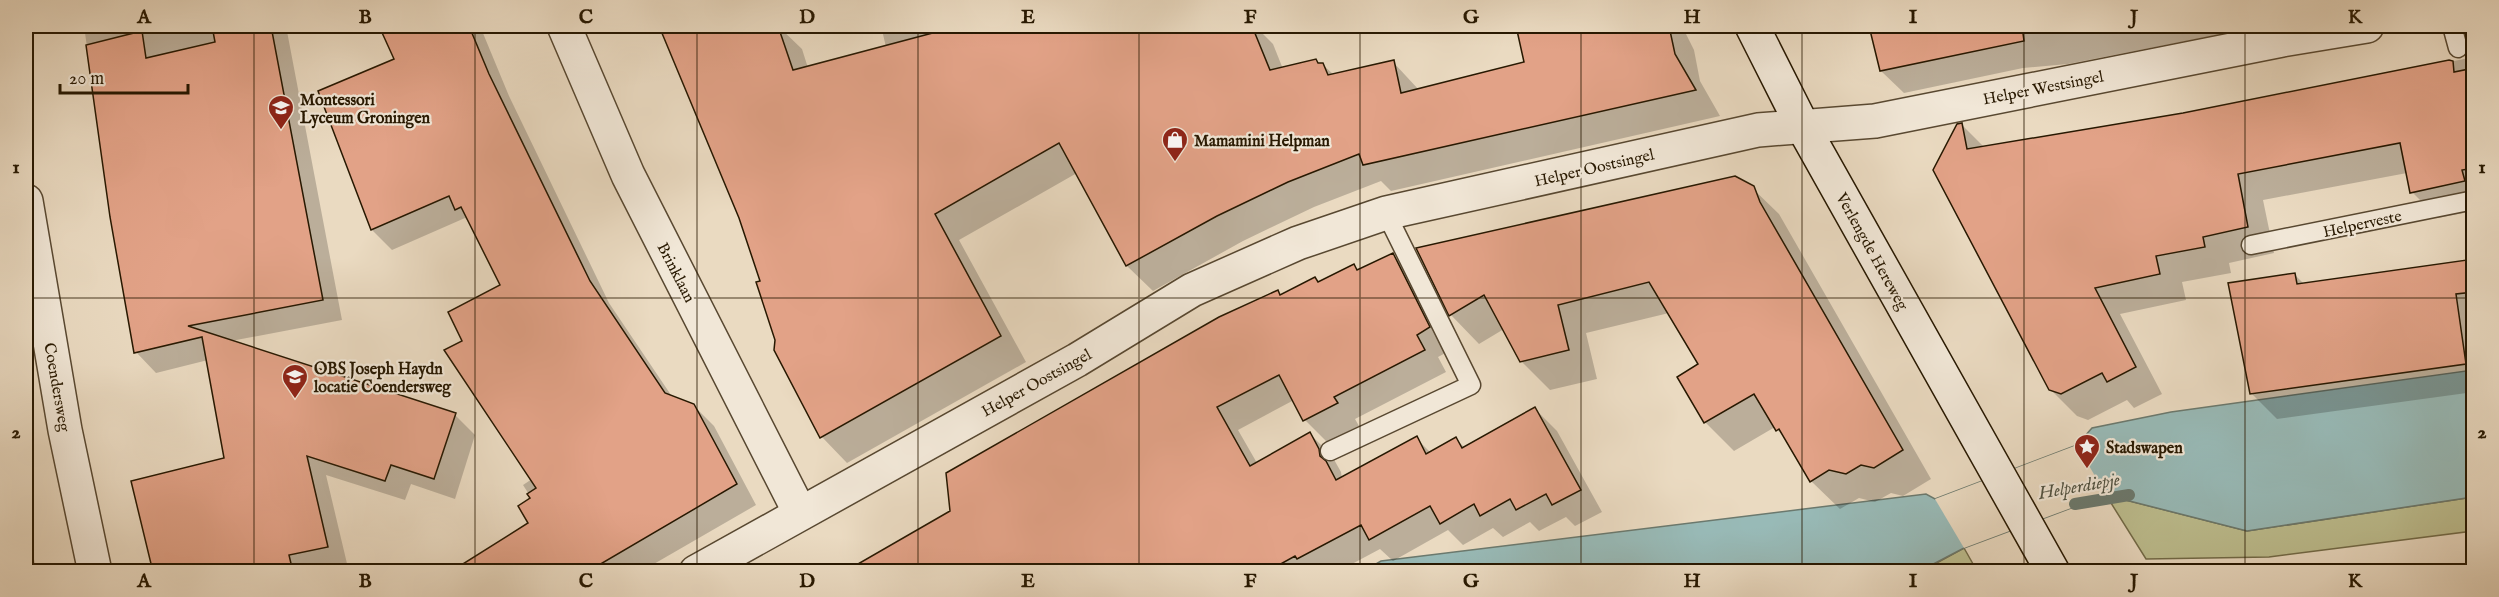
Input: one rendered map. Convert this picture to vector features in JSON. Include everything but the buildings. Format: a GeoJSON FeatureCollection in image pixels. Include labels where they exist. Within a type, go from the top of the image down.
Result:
{"type":"FeatureCollection","features":[{"type":"Feature","properties":{"kind":"street","name":"Brinklaan"},"geometry":{"type":"LineString","coordinates":[[564,26],[627,175],[800,513]]}},
{"type":"Feature","properties":{"kind":"street","name":"Verlengde Hereweg"},"geometry":{"type":"LineString","coordinates":[[1752,26],[1803,127],[2053,572]]}},
{"type":"Feature","properties":{"kind":"street","name":"Helper Westsingel"},"geometry":{"type":"LineString","coordinates":[[1803,127],[1875,121],[2281,33],[2367,26]]}},
{"type":"Feature","properties":{"kind":"street","name":"Helper Oostsingel"},"geometry":{"type":"LineString","coordinates":[[696,572],[1077,360],[1192,290],[1298,243],[1386,213],[1758,130],[1803,127]]}},
{"type":"Feature","properties":{"kind":"street","name":"Coendersweg"},"geometry":{"type":"LineString","coordinates":[[26,201],[65,430],[95,572]]}},
{"type":"Feature","properties":{"kind":"lane"},"geometry":{"type":"LineString","coordinates":[[2452,26],[2458,48]]}},
{"type":"Feature","properties":{"kind":"lane","name":"Helperveste"},"geometry":{"type":"LineString","coordinates":[[2251,245],[2474,200]]}},
{"type":"Feature","properties":{"kind":"lane"},"geometry":{"type":"LineString","coordinates":[[1330,451],[1471,385],[1386,213]]}},
{"type":"Feature","properties":{"kind":"green space"},"geometry":{"type":"Polygon","coordinates":[[[2106,495],[2247,531],[2473,497],[2473,531],[2269,557],[2146,559],[2106,495]]]}},
{"type":"Feature","properties":{"kind":"green space"},"geometry":{"type":"Polygon","coordinates":[[[1964,548],[1977,571],[1920,572],[1964,548]]]}},
{"type":"Feature","properties":{"kind":"water"},"geometry":{"type":"Polygon","coordinates":[[[2473,370],[2473,497],[2247,531],[2106,495],[1964,548],[1920,571],[1362,572],[1381,561],[1926,494],[1935,499],[2077,445],[2092,428],[2171,412],[2473,370]]]}},
{"type":"Feature","properties":{"kind":"pier"},"geometry":{"type":"Polygon","coordinates":[[[2077,445],[2106,495],[1964,548],[1935,499],[2077,445]]]}},
{"type":"Feature","properties":{"kind":"waterway","name":"Helperdiepje"},"geometry":{"type":"LineString","coordinates":[[2075,504],[2129,495]]}},
{"type":"Feature","properties":{"kind":"place","name":"Montessori Lyceum Groningen"},"geometry":{"type":"Point","coordinates":[281,131]}},
{"type":"Feature","properties":{"kind":"place","name":"Mamamini Helpman"},"geometry":{"type":"Point","coordinates":[1175,163]}},
{"type":"Feature","properties":{"kind":"place","name":"OBS Joseph Haydn locatie Coendersweg"},"geometry":{"type":"Point","coordinates":[295,400]}},
{"type":"Feature","properties":{"kind":"place","name":"Stadswapen"},"geometry":{"type":"Point","coordinates":[2087,470]}}]}
